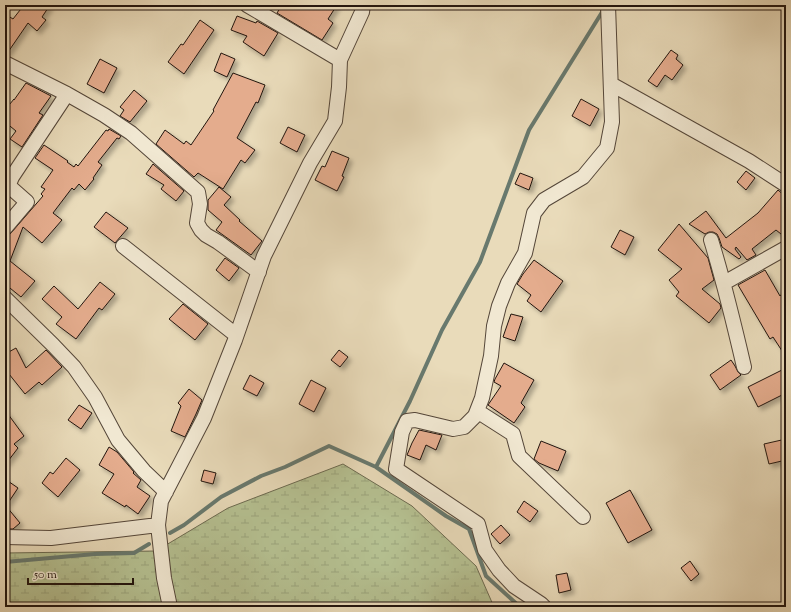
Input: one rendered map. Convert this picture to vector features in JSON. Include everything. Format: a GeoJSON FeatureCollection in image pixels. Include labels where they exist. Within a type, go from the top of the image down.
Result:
{"type":"FeatureCollection","features":[{"type":"Feature","properties":{"kind":"street"},"geometry":{"type":"LineString","coordinates":[[246,5],[340,60]]}},
{"type":"Feature","properties":{"kind":"street"},"geometry":{"type":"LineString","coordinates":[[170,607],[164,578],[158,525],[161,501],[204,418],[264,256],[307,170],[335,122],[340,60],[362,12],[363,5]]}},
{"type":"Feature","properties":{"kind":"street"},"geometry":{"type":"LineString","coordinates":[[544,607],[514,586],[499,570],[485,550],[478,524],[396,469],[402,432],[407,421],[415,420],[454,429],[464,427],[475,416],[482,398],[491,356],[494,326],[499,306],[508,283],[525,253],[534,213],[544,200],[583,177],[607,148],[612,122],[608,11]]}},
{"type":"Feature","properties":{"kind":"street"},"geometry":{"type":"LineString","coordinates":[[5,63],[67,94],[104,115],[131,133],[198,192],[200,204],[197,223],[201,230],[259,272]]}},
{"type":"Feature","properties":{"kind":"street"},"geometry":{"type":"LineString","coordinates":[[611,84],[749,161],[786,185]]}},
{"type":"Feature","properties":{"kind":"street"},"geometry":{"type":"LineString","coordinates":[[5,228],[26,202],[10,187],[9,184],[12,177],[67,94]]}},
{"type":"Feature","properties":{"kind":"street"},"geometry":{"type":"LineString","coordinates":[[711,240],[724,283],[744,367]]}},
{"type":"Feature","properties":{"kind":"street"},"geometry":{"type":"LineString","coordinates":[[122,246],[236,335]]}},
{"type":"Feature","properties":{"kind":"street"},"geometry":{"type":"LineString","coordinates":[[724,283],[786,248]]}},
{"type":"Feature","properties":{"kind":"street"},"geometry":{"type":"LineString","coordinates":[[5,298],[74,367],[95,397],[118,440],[144,470],[166,492]]}},
{"type":"Feature","properties":{"kind":"street"},"geometry":{"type":"LineString","coordinates":[[477,411],[513,434],[519,456],[583,517]]}},
{"type":"Feature","properties":{"kind":"street"},"geometry":{"type":"LineString","coordinates":[[5,537],[51,538],[158,525]]}},
{"type":"Feature","properties":{"kind":"green space"},"geometry":{"type":"Polygon","coordinates":[[[343,464],[412,506],[476,566],[494,607],[5,607],[5,553],[156,551],[228,508],[343,464]]]}},
{"type":"Feature","properties":{"kind":"building"},"geometry":{"type":"Polygon","coordinates":[[[24,5],[50,5],[42,17],[46,20],[37,31],[28,23],[5,55],[5,14],[13,19],[24,5]]]}},
{"type":"Feature","properties":{"kind":"building"},"geometry":{"type":"Polygon","coordinates":[[[282,5],[337,5],[328,19],[333,23],[322,40],[277,13],[282,5]]]}},
{"type":"Feature","properties":{"kind":"building"},"geometry":{"type":"Polygon","coordinates":[[[237,16],[256,23],[257,21],[278,33],[264,56],[243,42],[247,36],[231,30],[237,16]]]}},
{"type":"Feature","properties":{"kind":"building"},"geometry":{"type":"Polygon","coordinates":[[[200,20],[214,30],[184,74],[168,62],[181,44],[183,45],[200,20]]]}},
{"type":"Feature","properties":{"kind":"building"},"geometry":{"type":"Polygon","coordinates":[[[671,50],[678,55],[676,59],[683,65],[672,80],[665,75],[657,87],[648,81],[671,50]]]}},
{"type":"Feature","properties":{"kind":"building"},"geometry":{"type":"Polygon","coordinates":[[[221,53],[235,59],[227,77],[214,71],[221,53]]]}},
{"type":"Feature","properties":{"kind":"building"},"geometry":{"type":"Polygon","coordinates":[[[100,59],[117,68],[104,93],[87,84],[100,59]]]}},
{"type":"Feature","properties":{"kind":"building"},"geometry":{"type":"Polygon","coordinates":[[[233,73],[265,85],[258,103],[256,102],[237,138],[255,150],[245,163],[241,160],[223,189],[198,173],[194,177],[156,144],[165,130],[184,144],[186,141],[191,145],[214,111],[213,110],[233,73]]]}},
{"type":"Feature","properties":{"kind":"building"},"geometry":{"type":"Polygon","coordinates":[[[26,83],[51,96],[39,113],[43,115],[22,147],[10,139],[16,131],[5,122],[5,110],[26,83]]]}},
{"type":"Feature","properties":{"kind":"building"},"geometry":{"type":"Polygon","coordinates":[[[134,90],[147,101],[130,122],[120,116],[124,110],[120,107],[134,90]]]}},
{"type":"Feature","properties":{"kind":"building"},"geometry":{"type":"Polygon","coordinates":[[[581,99],[599,109],[590,126],[572,116],[581,99]]]}},
{"type":"Feature","properties":{"kind":"building"},"geometry":{"type":"Polygon","coordinates":[[[288,127],[305,135],[297,152],[280,143],[288,127]]]}},
{"type":"Feature","properties":{"kind":"building"},"geometry":{"type":"Polygon","coordinates":[[[109,129],[121,136],[119,139],[117,138],[98,162],[102,165],[93,178],[94,179],[85,190],[79,184],[74,190],[72,188],[53,213],[62,220],[42,243],[23,227],[10,261],[35,281],[21,297],[5,284],[5,236],[8,236],[11,233],[43,196],[41,194],[45,189],[41,187],[53,170],[35,158],[44,145],[68,161],[67,162],[74,167],[76,164],[78,166],[106,130],[108,131],[109,129]]]}},
{"type":"Feature","properties":{"kind":"building"},"geometry":{"type":"Polygon","coordinates":[[[332,151],[349,158],[342,176],[344,177],[337,191],[315,180],[322,166],[325,167],[332,151]]]}},
{"type":"Feature","properties":{"kind":"building"},"geometry":{"type":"Polygon","coordinates":[[[153,164],[184,191],[176,201],[161,189],[164,185],[146,174],[153,164]]]}},
{"type":"Feature","properties":{"kind":"building"},"geometry":{"type":"Polygon","coordinates":[[[746,171],[755,178],[746,190],[737,182],[746,171]]]}},
{"type":"Feature","properties":{"kind":"building"},"geometry":{"type":"Polygon","coordinates":[[[520,173],[533,178],[529,190],[515,184],[520,173]]]}},
{"type":"Feature","properties":{"kind":"building"},"geometry":{"type":"Polygon","coordinates":[[[219,187],[231,197],[224,205],[240,220],[239,221],[262,241],[251,255],[216,230],[222,222],[208,210],[208,200],[219,187]]]}},
{"type":"Feature","properties":{"kind":"building"},"geometry":{"type":"Polygon","coordinates":[[[778,190],[786,197],[786,238],[776,230],[752,249],[756,255],[747,260],[736,247],[735,249],[741,257],[739,259],[722,247],[717,234],[709,232],[705,234],[689,224],[706,211],[726,238],[758,213],[778,190]]]}},
{"type":"Feature","properties":{"kind":"building"},"geometry":{"type":"Polygon","coordinates":[[[106,212],[128,228],[115,243],[94,227],[106,212]]]}},
{"type":"Feature","properties":{"kind":"building"},"geometry":{"type":"Polygon","coordinates":[[[679,224],[708,258],[714,280],[702,289],[720,304],[721,308],[709,323],[676,296],[679,292],[669,280],[682,269],[658,250],[679,224]]]}},
{"type":"Feature","properties":{"kind":"building"},"geometry":{"type":"Polygon","coordinates":[[[620,230],[634,237],[625,255],[611,247],[620,230]]]}},
{"type":"Feature","properties":{"kind":"building"},"geometry":{"type":"Polygon","coordinates":[[[225,258],[239,268],[229,281],[216,270],[225,258]]]}},
{"type":"Feature","properties":{"kind":"building"},"geometry":{"type":"Polygon","coordinates":[[[534,260],[563,281],[541,312],[527,301],[531,295],[517,284],[534,260]]]}},
{"type":"Feature","properties":{"kind":"building"},"geometry":{"type":"Polygon","coordinates":[[[765,270],[780,296],[786,289],[786,357],[773,337],[770,339],[738,285],[765,270]]]}},
{"type":"Feature","properties":{"kind":"building"},"geometry":{"type":"Polygon","coordinates":[[[100,282],[115,294],[102,310],[99,308],[76,339],[56,324],[62,317],[42,299],[54,286],[78,309],[100,282]]]}},
{"type":"Feature","properties":{"kind":"building"},"geometry":{"type":"Polygon","coordinates":[[[183,304],[208,324],[195,340],[169,319],[183,304]]]}},
{"type":"Feature","properties":{"kind":"building"},"geometry":{"type":"Polygon","coordinates":[[[511,314],[523,317],[515,341],[503,337],[511,314]]]}},
{"type":"Feature","properties":{"kind":"building"},"geometry":{"type":"Polygon","coordinates":[[[16,348],[26,368],[46,350],[62,367],[42,385],[39,382],[25,394],[5,369],[5,354],[16,348]]]}},
{"type":"Feature","properties":{"kind":"building"},"geometry":{"type":"Polygon","coordinates":[[[339,350],[348,357],[340,367],[331,360],[339,350]]]}},
{"type":"Feature","properties":{"kind":"building"},"geometry":{"type":"Polygon","coordinates":[[[731,360],[741,375],[720,390],[710,375],[731,360]]]}},
{"type":"Feature","properties":{"kind":"building"},"geometry":{"type":"Polygon","coordinates":[[[504,363],[534,380],[521,403],[525,407],[514,423],[488,405],[501,386],[494,382],[504,363]]]}},
{"type":"Feature","properties":{"kind":"building"},"geometry":{"type":"Polygon","coordinates":[[[786,368],[786,393],[758,407],[748,387],[786,368]]]}},
{"type":"Feature","properties":{"kind":"building"},"geometry":{"type":"Polygon","coordinates":[[[250,375],[264,383],[257,396],[243,389],[250,375]]]}},
{"type":"Feature","properties":{"kind":"building"},"geometry":{"type":"Polygon","coordinates":[[[311,380],[326,388],[314,412],[299,404],[311,380]]]}},
{"type":"Feature","properties":{"kind":"building"},"geometry":{"type":"Polygon","coordinates":[[[189,389],[202,400],[185,437],[171,431],[181,406],[178,403],[189,389]]]}},
{"type":"Feature","properties":{"kind":"building"},"geometry":{"type":"Polygon","coordinates":[[[79,405],[92,413],[81,429],[68,420],[79,405]]]}},
{"type":"Feature","properties":{"kind":"building"},"geometry":{"type":"Polygon","coordinates":[[[5,410],[24,436],[14,444],[18,448],[5,465],[5,410]]]}},
{"type":"Feature","properties":{"kind":"building"},"geometry":{"type":"Polygon","coordinates":[[[419,430],[442,435],[436,450],[426,445],[420,460],[407,455],[419,430]]]}},
{"type":"Feature","properties":{"kind":"building"},"geometry":{"type":"Polygon","coordinates":[[[786,439],[786,460],[769,464],[764,444],[786,439]]]}},
{"type":"Feature","properties":{"kind":"building"},"geometry":{"type":"Polygon","coordinates":[[[541,441],[566,451],[558,471],[539,463],[534,459],[541,441]]]}},
{"type":"Feature","properties":{"kind":"building"},"geometry":{"type":"Polygon","coordinates":[[[109,447],[117,452],[134,472],[133,473],[141,480],[137,487],[150,496],[138,514],[126,505],[125,507],[102,493],[114,474],[99,465],[109,447]]]}},
{"type":"Feature","properties":{"kind":"building"},"geometry":{"type":"Polygon","coordinates":[[[66,458],[80,470],[58,497],[42,483],[50,472],[53,474],[66,458]]]}},
{"type":"Feature","properties":{"kind":"building"},"geometry":{"type":"Polygon","coordinates":[[[204,470],[216,473],[213,484],[201,481],[204,470]]]}},
{"type":"Feature","properties":{"kind":"building"},"geometry":{"type":"Polygon","coordinates":[[[5,479],[18,488],[6,506],[20,523],[13,529],[5,529],[5,479]]]}},
{"type":"Feature","properties":{"kind":"building"},"geometry":{"type":"Polygon","coordinates":[[[630,490],[652,530],[628,543],[606,503],[630,490]]]}},
{"type":"Feature","properties":{"kind":"building"},"geometry":{"type":"Polygon","coordinates":[[[524,501],[538,511],[530,522],[517,512],[524,501]]]}},
{"type":"Feature","properties":{"kind":"building"},"geometry":{"type":"Polygon","coordinates":[[[501,525],[510,535],[500,544],[491,534],[501,525]]]}},
{"type":"Feature","properties":{"kind":"building"},"geometry":{"type":"Polygon","coordinates":[[[690,561],[699,574],[691,581],[681,568],[690,561]]]}},
{"type":"Feature","properties":{"kind":"building"},"geometry":{"type":"Polygon","coordinates":[[[567,573],[571,590],[559,593],[556,575],[567,573]]]}},
{"type":"Feature","properties":{"kind":"waterway"},"geometry":{"type":"LineString","coordinates":[[376,467],[410,401],[442,330],[480,262],[529,130],[604,9]]}},
{"type":"Feature","properties":{"kind":"waterway"},"geometry":{"type":"LineString","coordinates":[[170,533],[184,525],[221,497],[261,476],[285,467],[329,446],[376,467],[446,516],[469,529],[486,576],[520,607]]}},
{"type":"Feature","properties":{"kind":"waterway"},"geometry":{"type":"LineString","coordinates":[[5,562],[95,554],[134,553],[149,544]]}}]}
